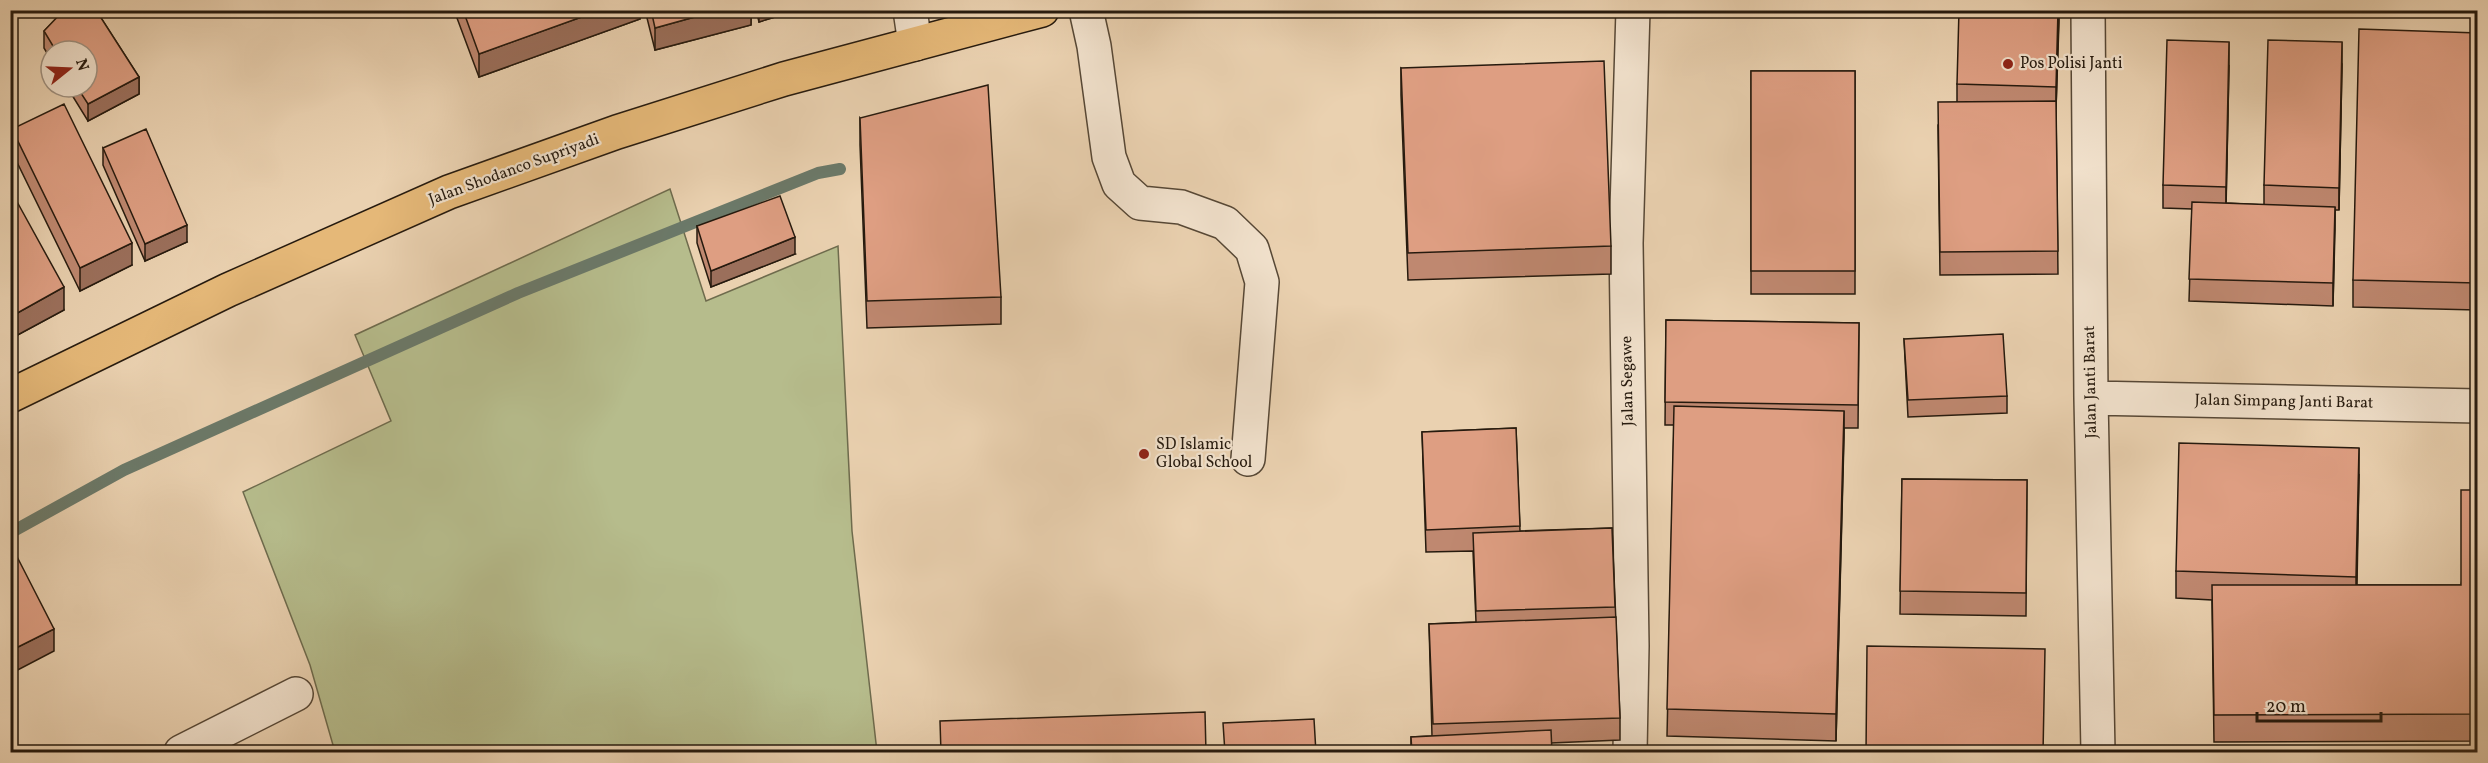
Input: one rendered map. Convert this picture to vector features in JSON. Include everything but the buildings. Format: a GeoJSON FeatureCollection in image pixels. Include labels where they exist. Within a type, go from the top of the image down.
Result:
{"type":"FeatureCollection","features":[{"type":"Feature","properties":{"kind":"main road","name":"Jalan Shodanco Supriyadi"},"geometry":{"type":"LineString","coordinates":[[10,396],[228,290],[449,192],[628,128],[784,79],[1042,10]]}},
{"type":"Feature","properties":{"kind":"street"},"geometry":{"type":"LineString","coordinates":[[910,10],[915,44]]}},
{"type":"Feature","properties":{"kind":"street"},"geometry":{"type":"LineString","coordinates":[[1086,10],[1094,46],[1109,158],[1119,184],[1140,203],[1181,207],[1225,223],[1251,249],[1262,282],[1248,459]]}},
{"type":"Feature","properties":{"kind":"street","name":"Jalan Segawe"},"geometry":{"type":"LineString","coordinates":[[1630,753],[1632,646],[1626,243],[1633,10]]}},
{"type":"Feature","properties":{"kind":"street","name":"Jalan Janti Barat"},"geometry":{"type":"LineString","coordinates":[[2088,10],[2091,398],[2098,753]]}},
{"type":"Feature","properties":{"kind":"street","name":"Jalan Simpang Janti Barat"},"geometry":{"type":"LineString","coordinates":[[2091,398],[2478,406]]}},
{"type":"Feature","properties":{"kind":"street"},"geometry":{"type":"LineString","coordinates":[[182,753],[296,694]]}},
{"type":"Feature","properties":{"kind":"green space"},"geometry":{"type":"Polygon","coordinates":[[[670,189],[706,301],[838,246],[852,531],[877,752],[335,752],[310,665],[243,492],[391,421],[355,335],[670,189]]]}},
{"type":"Feature","properties":{"kind":"waterway"},"geometry":{"type":"LineString","coordinates":[[10,533],[124,470],[518,293],[818,173],[840,169]]}},
{"type":"Feature","properties":{"kind":"place","name":"Pos Polisi Janti"},"geometry":{"type":"Point","coordinates":[2008,64]}},
{"type":"Feature","properties":{"kind":"place","name":"SD Islamic Global School"},"geometry":{"type":"Point","coordinates":[1144,454]}}]}
